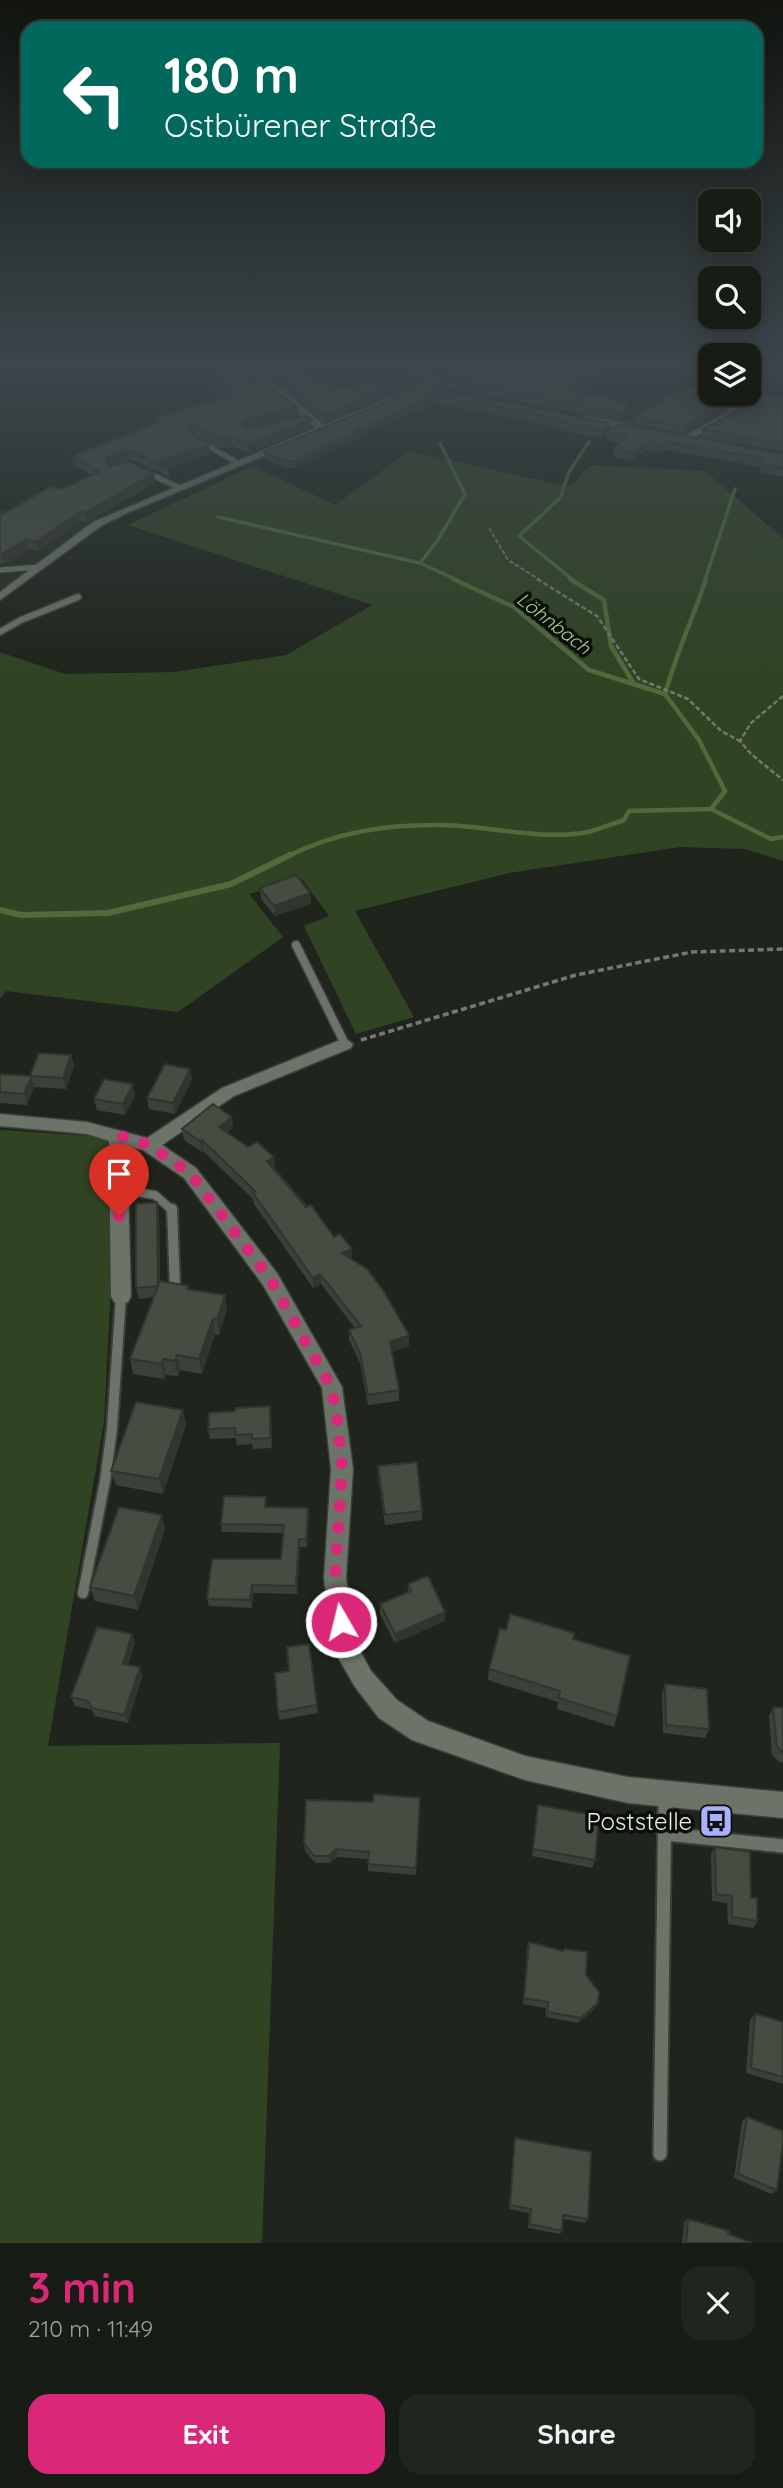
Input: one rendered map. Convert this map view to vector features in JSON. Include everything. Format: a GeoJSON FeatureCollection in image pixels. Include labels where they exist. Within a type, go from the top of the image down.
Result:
{"type":"FeatureCollection","features":[{"type":"Feature","properties":{"kind":"street"},"geometry":{"type":"LineString","coordinates":[[0,597],[97,524],[226,468]]}},
{"type":"Feature","properties":{"kind":"street"},"geometry":{"type":"LineString","coordinates":[[149,1145],[228,1092],[345,1044]]}},
{"type":"Feature","properties":{"kind":"street"},"geometry":{"type":"LineString","coordinates":[[0,1120],[88,1128],[149,1145],[190,1173],[224,1214],[270,1279],[331,1387],[337,1415],[342,1469],[335,1578],[347,1651],[363,1679],[388,1709],[421,1731],[525,1768],[628,1790],[783,1805]]}},
{"type":"Feature","properties":{"kind":"street"},"geometry":{"type":"LineString","coordinates":[[118,1135],[121,1297]]}},
{"type":"Feature","properties":{"kind":"lane"},"geometry":{"type":"LineString","coordinates":[[141,470],[178,487]]}},
{"type":"Feature","properties":{"kind":"lane"},"geometry":{"type":"LineString","coordinates":[[0,570],[40,567]]}},
{"type":"Feature","properties":{"kind":"lane"},"geometry":{"type":"LineString","coordinates":[[0,632],[21,620],[78,597]]}},
{"type":"Feature","properties":{"kind":"lane"},"geometry":{"type":"LineString","coordinates":[[296,945],[345,1044]]}},
{"type":"Feature","properties":{"kind":"lane"},"geometry":{"type":"LineString","coordinates":[[118,1189],[154,1195],[173,1210],[174,1289]]}},
{"type":"Feature","properties":{"kind":"lane"},"geometry":{"type":"LineString","coordinates":[[83,1592],[105,1481],[112,1427],[121,1297]]}},
{"type":"Feature","properties":{"kind":"lane"},"geometry":{"type":"LineString","coordinates":[[660,2154],[665,1795]]}},
{"type":"Feature","properties":{"kind":"lane"},"geometry":{"type":"LineString","coordinates":[[665,1834],[783,1846]]}},
{"type":"Feature","properties":{"kind":"path"},"geometry":{"type":"LineString","coordinates":[[489,528],[508,560],[597,616],[639,679],[688,699],[721,731],[740,741],[751,754],[783,780]]}},
{"type":"Feature","properties":{"kind":"path"},"geometry":{"type":"LineString","coordinates":[[740,741],[751,723],[783,696]]}},
{"type":"Feature","properties":{"kind":"path"},"geometry":{"type":"LineString","coordinates":[[345,1044],[576,975],[692,952],[783,949]]}},
{"type":"Feature","properties":{"kind":"shaded area"},"geometry":{"type":"Polygon","coordinates":[[[0,509],[47,519],[54,515],[91,525],[0,592],[0,509]]]}},
{"type":"Feature","properties":{"kind":"green space"},"geometry":{"type":"Polygon","coordinates":[[[249,468],[257,468],[335,505],[386,468],[484,468],[570,487],[588,468],[705,471],[783,538],[783,861],[745,849],[680,847],[509,873],[355,911],[414,1017],[356,1034],[304,926],[329,916],[302,879],[249,894],[283,937],[178,1012],[6,991],[0,999],[0,652],[65,674],[175,672],[286,655],[372,605],[128,525],[249,468]]]}},
{"type":"Feature","properties":{"kind":"green space"},"geometry":{"type":"Polygon","coordinates":[[[0,1130],[107,1137],[111,1284],[104,1422],[48,1746],[280,1743],[262,2243],[0,2243],[0,1130]]]}},
{"type":"Feature","properties":{"kind":"building"},"geometry":{"type":"Polygon","coordinates":[[[92,468],[142,468],[154,473],[85,513],[79,512],[36,542],[26,539],[0,554],[0,516],[50,487],[63,489],[99,472],[92,468]]]}},
{"type":"Feature","properties":{"kind":"building"},"geometry":{"type":"Polygon","coordinates":[[[296,875],[310,893],[274,906],[260,888],[296,875]]]}},
{"type":"Feature","properties":{"kind":"building"},"geometry":{"type":"Polygon","coordinates":[[[39,1053],[71,1055],[63,1078],[32,1076],[24,1094],[0,1092],[0,1074],[30,1076],[39,1053]]]}},
{"type":"Feature","properties":{"kind":"building"},"geometry":{"type":"Polygon","coordinates":[[[165,1064],[190,1069],[173,1103],[147,1098],[165,1064]]]}},
{"type":"Feature","properties":{"kind":"building"},"geometry":{"type":"Polygon","coordinates":[[[104,1079],[133,1084],[123,1104],[94,1099],[104,1079]]]}},
{"type":"Feature","properties":{"kind":"building"},"geometry":{"type":"Polygon","coordinates":[[[213,1104],[232,1117],[219,1127],[248,1147],[257,1142],[274,1157],[267,1161],[306,1207],[311,1205],[334,1237],[340,1234],[352,1249],[342,1253],[367,1269],[383,1290],[409,1335],[390,1342],[399,1390],[368,1395],[360,1353],[349,1330],[361,1326],[320,1274],[313,1278],[253,1193],[256,1192],[202,1140],[182,1129],[213,1104]]]}},
{"type":"Feature","properties":{"kind":"building"},"geometry":{"type":"Polygon","coordinates":[[[157,1202],[158,1286],[136,1288],[136,1204],[157,1202]]]}},
{"type":"Feature","properties":{"kind":"building"},"geometry":{"type":"Polygon","coordinates":[[[160,1281],[189,1286],[187,1289],[225,1295],[199,1359],[177,1355],[175,1361],[163,1359],[161,1364],[130,1359],[160,1281]]]}},
{"type":"Feature","properties":{"kind":"building"},"geometry":{"type":"Polygon","coordinates":[[[136,1402],[183,1410],[159,1479],[111,1471],[136,1402]]]}},
{"type":"Feature","properties":{"kind":"building"},"geometry":{"type":"Polygon","coordinates":[[[270,1406],[270,1438],[252,1439],[252,1434],[236,1435],[235,1428],[208,1429],[209,1413],[270,1406]]]}},
{"type":"Feature","properties":{"kind":"building"},"geometry":{"type":"Polygon","coordinates":[[[417,1462],[422,1511],[385,1515],[378,1466],[417,1462]]]}},
{"type":"Feature","properties":{"kind":"building"},"geometry":{"type":"Polygon","coordinates":[[[224,1496],[266,1497],[265,1507],[308,1508],[306,1539],[299,1539],[296,1586],[252,1585],[250,1600],[207,1599],[212,1559],[281,1559],[284,1525],[221,1524],[224,1496]]]}},
{"type":"Feature","properties":{"kind":"building"},"geometry":{"type":"Polygon","coordinates":[[[119,1507],[162,1515],[134,1596],[90,1587],[119,1507]]]}},
{"type":"Feature","properties":{"kind":"building"},"geometry":{"type":"Polygon","coordinates":[[[428,1576],[445,1612],[395,1634],[380,1604],[411,1591],[408,1584],[428,1576]]]}},
{"type":"Feature","properties":{"kind":"building"},"geometry":{"type":"Polygon","coordinates":[[[510,1614],[574,1633],[573,1639],[630,1656],[617,1716],[559,1698],[560,1691],[489,1669],[500,1628],[506,1630],[510,1614]]]}},
{"type":"Feature","properties":{"kind":"building"},"geometry":{"type":"Polygon","coordinates":[[[97,1627],[132,1634],[123,1664],[140,1667],[124,1715],[92,1708],[88,1701],[71,1697],[97,1627]]]}},
{"type":"Feature","properties":{"kind":"building"},"geometry":{"type":"Polygon","coordinates":[[[309,1644],[317,1705],[278,1712],[275,1673],[289,1671],[287,1647],[309,1644]]]}},
{"type":"Feature","properties":{"kind":"building"},"geometry":{"type":"Polygon","coordinates":[[[665,1684],[707,1689],[709,1729],[666,1725],[665,1684]]]}},
{"type":"Feature","properties":{"kind":"building"},"geometry":{"type":"Polygon","coordinates":[[[773,1707],[783,1708],[783,1753],[777,1747],[773,1707]]]}},
{"type":"Feature","properties":{"kind":"building"},"geometry":{"type":"Polygon","coordinates":[[[374,1794],[420,1798],[416,1868],[368,1864],[369,1852],[336,1849],[329,1856],[314,1856],[304,1843],[306,1800],[373,1802],[374,1794]]]}},
{"type":"Feature","properties":{"kind":"building"},"geometry":{"type":"Polygon","coordinates":[[[538,1805],[599,1816],[595,1860],[533,1849],[538,1805]]]}},
{"type":"Feature","properties":{"kind":"building"},"geometry":{"type":"Polygon","coordinates":[[[715,1847],[750,1852],[751,1898],[757,1898],[757,1921],[732,1917],[732,1896],[716,1894],[715,1847]]]}},
{"type":"Feature","properties":{"kind":"building"},"geometry":{"type":"Polygon","coordinates":[[[529,1942],[563,1951],[587,1952],[586,1975],[599,1992],[598,2003],[581,2018],[548,2012],[548,2002],[524,1998],[529,1942]]]}},
{"type":"Feature","properties":{"kind":"building"},"geometry":{"type":"Polygon","coordinates":[[[755,2014],[783,2022],[783,2077],[751,2068],[755,2014]]]}},
{"type":"Feature","properties":{"kind":"building"},"geometry":{"type":"Polygon","coordinates":[[[747,2117],[783,2131],[777,2190],[738,2174],[747,2117]]]}},
{"type":"Feature","properties":{"kind":"building"},"geometry":{"type":"Polygon","coordinates":[[[515,2138],[591,2152],[588,2219],[563,2215],[562,2231],[530,2224],[531,2209],[510,2205],[515,2138]]]}},
{"type":"Feature","properties":{"kind":"building"},"geometry":{"type":"Polygon","coordinates":[[[688,2219],[729,2231],[728,2234],[752,2243],[686,2243],[688,2219]]]}},
{"type":"Feature","properties":{"kind":"waterway"},"geometry":{"type":"LineString","coordinates":[[420,563],[438,540],[465,494],[452,468]]}},
{"type":"Feature","properties":{"kind":"waterway"},"geometry":{"type":"LineString","coordinates":[[572,468],[560,498],[519,536],[573,580]]}},
{"type":"Feature","properties":{"kind":"waterway"},"geometry":{"type":"LineString","coordinates":[[705,580],[735,489]]}},
{"type":"Feature","properties":{"kind":"waterway","name":"Löhnbach"},"geometry":{"type":"LineString","coordinates":[[218,517],[420,563]]}},
{"type":"Feature","properties":{"kind":"waterway","name":"Löhnbach"},"geometry":{"type":"LineString","coordinates":[[420,563],[457,580]]}},
{"type":"Feature","properties":{"kind":"waterway","name":"Löhnbach"},"geometry":{"type":"LineString","coordinates":[[453,579],[514,607],[589,670],[665,694]]}},
{"type":"Feature","properties":{"kind":"waterway"},"geometry":{"type":"LineString","coordinates":[[570,579],[604,600],[611,646],[634,684]]}},
{"type":"Feature","properties":{"kind":"waterway"},"geometry":{"type":"LineString","coordinates":[[665,694],[706,579]]}},
{"type":"Feature","properties":{"kind":"waterway","name":"Löhnbach"},"geometry":{"type":"LineString","coordinates":[[665,694],[699,740],[725,791],[711,809]]}},
{"type":"Feature","properties":{"kind":"waterway"},"geometry":{"type":"LineString","coordinates":[[286,857],[324,841],[382,828],[443,825],[534,834],[571,834],[588,832],[624,820],[629,811],[711,809]]}},
{"type":"Feature","properties":{"kind":"waterway","name":"Löhnbach"},"geometry":{"type":"LineString","coordinates":[[711,809],[771,839],[783,837]]}},
{"type":"Feature","properties":{"kind":"waterway"},"geometry":{"type":"LineString","coordinates":[[0,910],[21,915],[108,913],[231,884],[290,855]]}},
{"type":"Feature","properties":{"kind":"place","name":"Poststelle"},"geometry":{"type":"Point","coordinates":[716,1821]}},
{"type":"Feature","properties":{"kind":"route"},"geometry":{"type":"LineString","coordinates":[[119,1216],[118,1135],[149,1145],[190,1173],[224,1214],[270,1279],[320,1363],[331,1387],[337,1415],[342,1469],[335,1578],[341,1622]]}}]}
